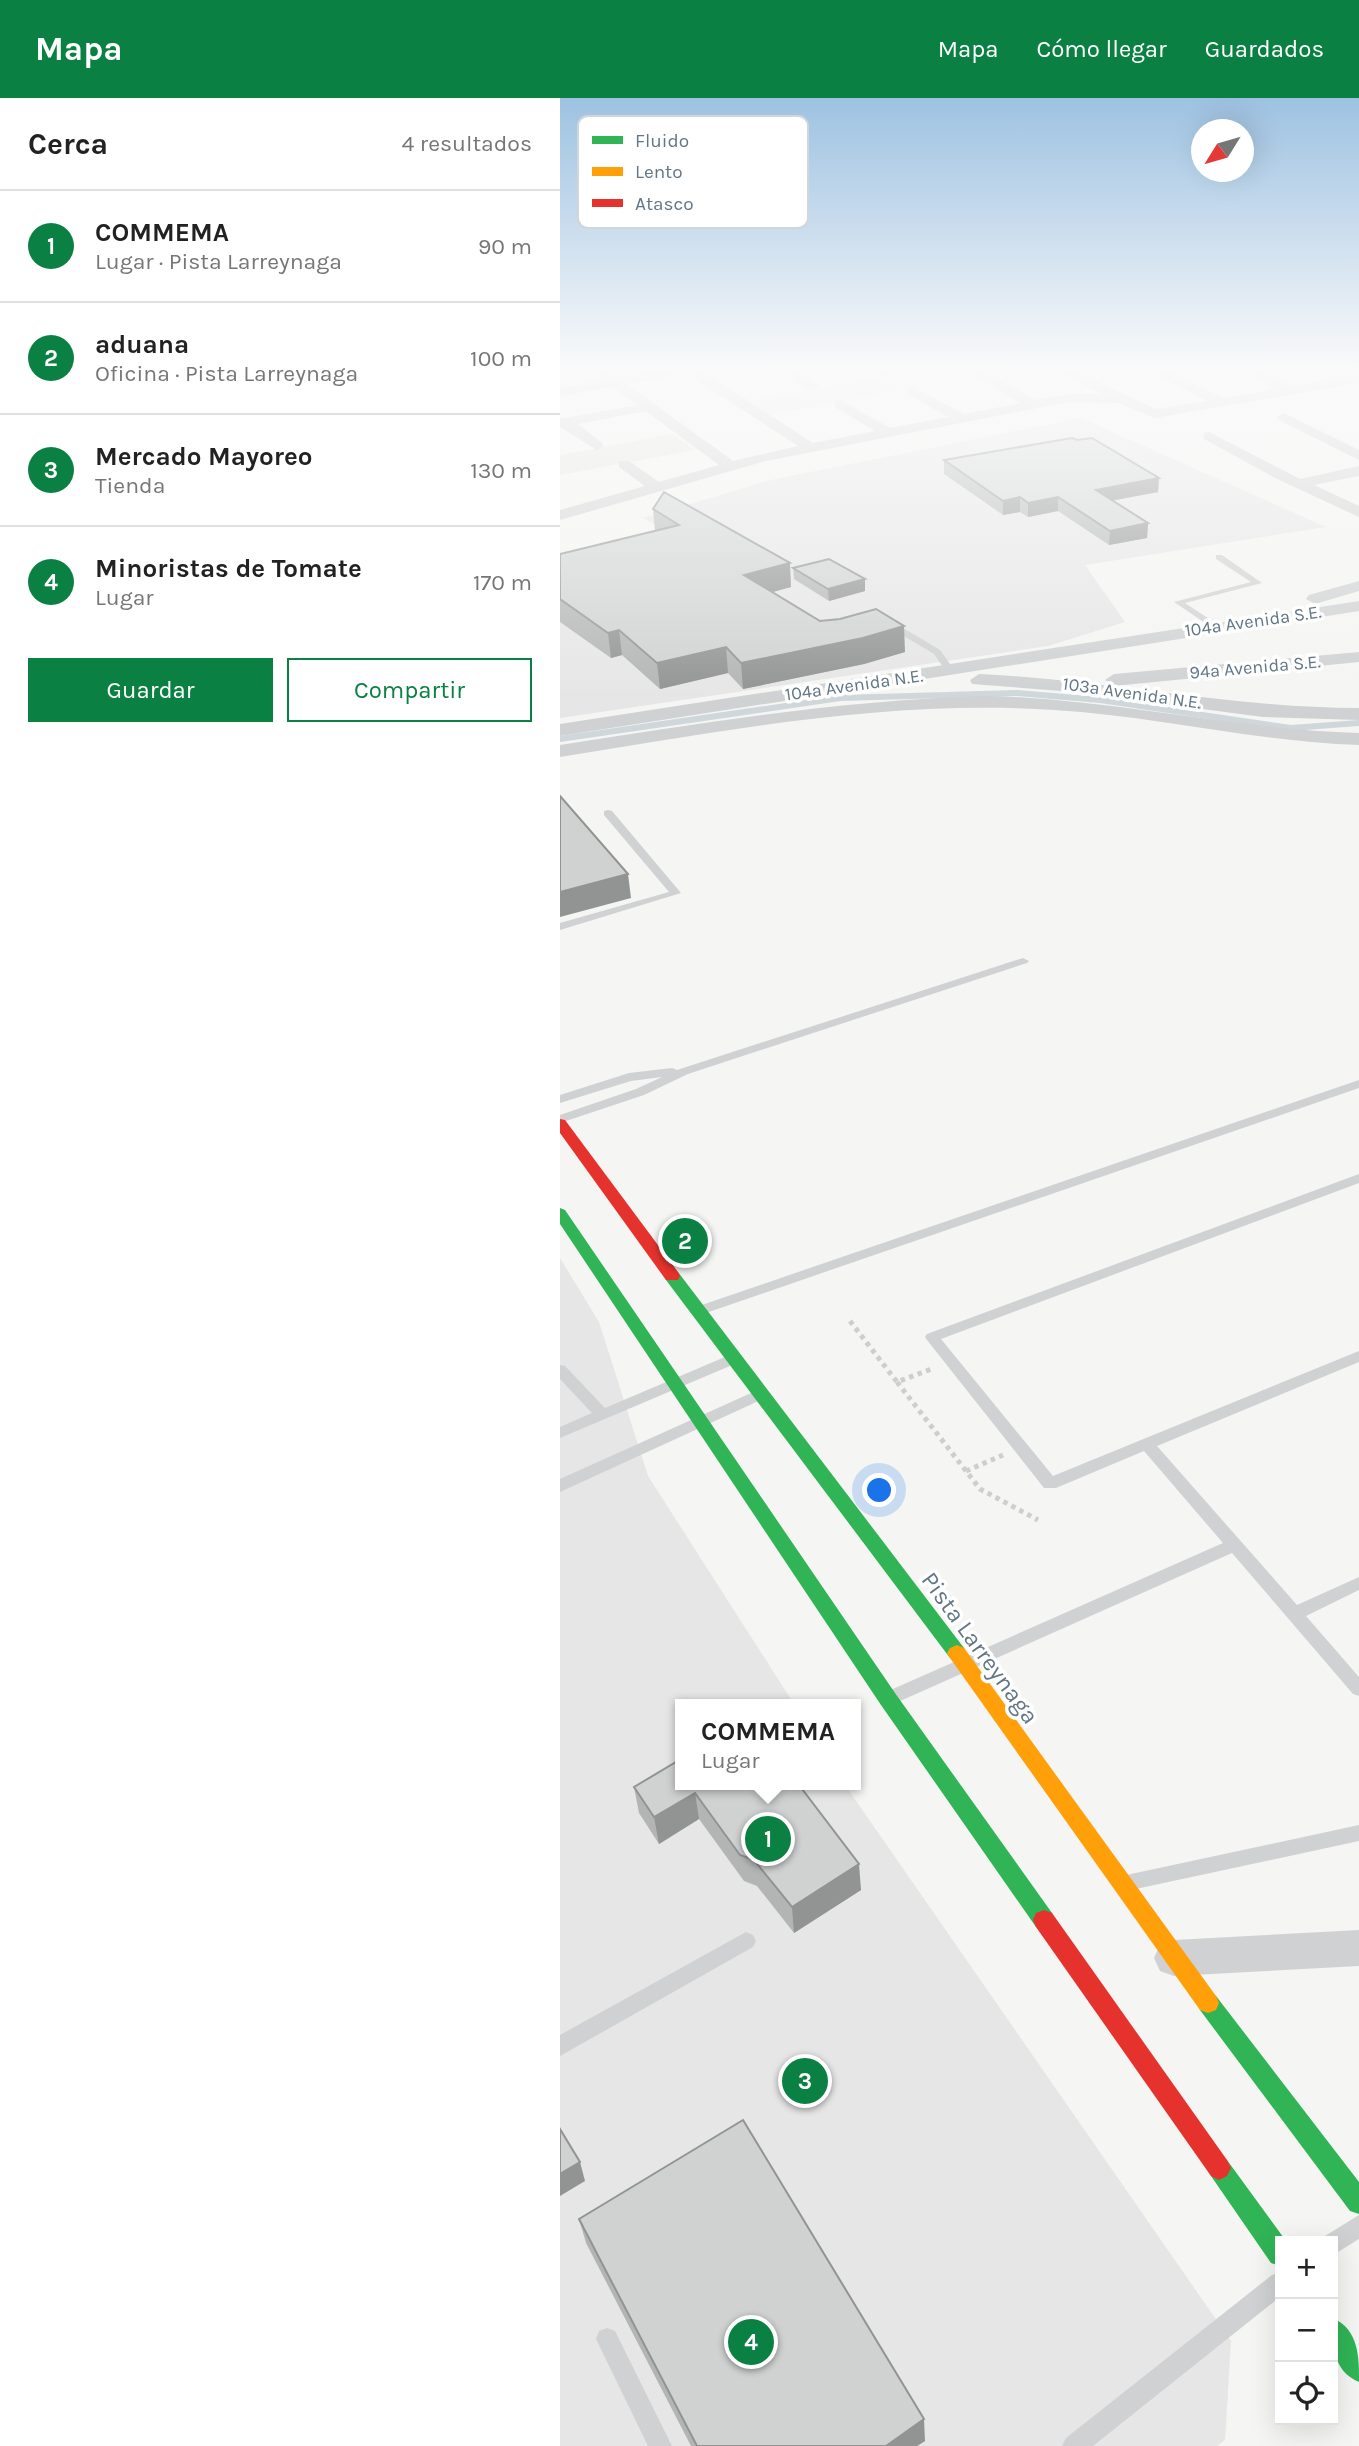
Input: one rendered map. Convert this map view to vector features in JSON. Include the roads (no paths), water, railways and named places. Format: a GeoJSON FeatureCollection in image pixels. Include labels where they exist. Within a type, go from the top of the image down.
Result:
{"type":"FeatureCollection","features":[{"type":"Feature","properties":{"kind":"main road","name":"Pista Larreynaga"},"geometry":{"type":"LineString","coordinates":[[560,1121],[733,1359],[965,1664],[1174,1958],[1359,2202]]}},
{"type":"Feature","properties":{"kind":"main road"},"geometry":{"type":"LineString","coordinates":[[560,1213],[888,1699],[1275,2247]]}},
{"type":"Feature","properties":{"kind":"main road"},"geometry":{"type":"LineString","coordinates":[[1338,2338],[1359,2369]]}},
{"type":"Feature","properties":{"kind":"street"},"geometry":{"type":"LineString","coordinates":[[646,480],[656,487]]}},
{"type":"Feature","properties":{"kind":"street"},"geometry":{"type":"LineString","coordinates":[[560,515],[682,480]]}},
{"type":"Feature","properties":{"kind":"street"},"geometry":{"type":"LineString","coordinates":[[1293,480],[1359,512]]}},
{"type":"Feature","properties":{"kind":"street"},"geometry":{"type":"LineString","coordinates":[[1302,483],[1318,480]]}},
{"type":"Feature","properties":{"kind":"street"},"geometry":{"type":"LineString","coordinates":[[560,495],[579,509]]}},
{"type":"Feature","properties":{"kind":"street"},"geometry":{"type":"LineString","coordinates":[[1285,616],[1309,601],[1359,586]]}},
{"type":"Feature","properties":{"kind":"street","name":"104a Avenida S.E."},"geometry":{"type":"LineString","coordinates":[[1148,638],[1213,626],[1359,607]]}},
{"type":"Feature","properties":{"kind":"street","name":"104a Avenida N.E."},"geometry":{"type":"LineString","coordinates":[[560,730],[788,694],[904,679],[1148,638]]}},
{"type":"Feature","properties":{"kind":"street","name":"94a Avenida S.E."},"geometry":{"type":"LineString","coordinates":[[1068,684],[1359,657]]}},
{"type":"Feature","properties":{"kind":"street","name":"103a Avenida N.E."},"geometry":{"type":"LineString","coordinates":[[904,679],[1068,684],[1252,710],[1359,714]]}},
{"type":"Feature","properties":{"kind":"street"},"geometry":{"type":"LineString","coordinates":[[560,751],[844,708],[964,702],[1054,704],[1266,734],[1359,739]]}},
{"type":"Feature","properties":{"kind":"street"},"geometry":{"type":"LineString","coordinates":[[1174,1958],[1359,1948]]}},
{"type":"Feature","properties":{"kind":"lane"},"geometry":{"type":"LineString","coordinates":[[1213,626],[1178,602],[1258,583],[1219,557]]}},
{"type":"Feature","properties":{"kind":"lane"},"geometry":{"type":"LineString","coordinates":[[884,621],[937,652],[950,671]]}},
{"type":"Feature","properties":{"kind":"lane"},"geometry":{"type":"LineString","coordinates":[[560,927],[676,893],[608,813]]}},
{"type":"Feature","properties":{"kind":"lane"},"geometry":{"type":"LineString","coordinates":[[560,1121],[640,1092],[684,1071],[1023,961]]}},
{"type":"Feature","properties":{"kind":"lane"},"geometry":{"type":"LineString","coordinates":[[560,1099],[629,1077],[684,1071]]}},
{"type":"Feature","properties":{"kind":"lane"},"geometry":{"type":"LineString","coordinates":[[698,1311],[1359,1084]]}},
{"type":"Feature","properties":{"kind":"lane"},"geometry":{"type":"LineString","coordinates":[[1359,1178],[933,1337],[1049,1484],[1359,1356]]}},
{"type":"Feature","properties":{"kind":"lane"},"geometry":{"type":"LineString","coordinates":[[560,1433],[733,1359]]}},
{"type":"Feature","properties":{"kind":"lane"},"geometry":{"type":"LineString","coordinates":[[560,1370],[603,1415]]}},
{"type":"Feature","properties":{"kind":"lane"},"geometry":{"type":"LineString","coordinates":[[560,1486],[761,1393]]}},
{"type":"Feature","properties":{"kind":"lane"},"geometry":{"type":"LineString","coordinates":[[1147,1444],[1359,1689]]}},
{"type":"Feature","properties":{"kind":"lane"},"geometry":{"type":"LineString","coordinates":[[888,1699],[1234,1545]]}},
{"type":"Feature","properties":{"kind":"lane"},"geometry":{"type":"LineString","coordinates":[[1294,1614],[1359,1583]]}},
{"type":"Feature","properties":{"kind":"lane"},"geometry":{"type":"LineString","coordinates":[[1121,1884],[1359,1833]]}},
{"type":"Feature","properties":{"kind":"lane"},"geometry":{"type":"LineString","coordinates":[[560,2046],[746,1941]]}},
{"type":"Feature","properties":{"kind":"lane"},"geometry":{"type":"LineString","coordinates":[[1338,2241],[1359,2226]]}},
{"type":"Feature","properties":{"kind":"lane"},"geometry":{"type":"LineString","coordinates":[[1074,2446],[1275,2287]]}},
{"type":"Feature","properties":{"kind":"lane"},"geometry":{"type":"LineString","coordinates":[[607,2339],[660,2446]]}},
{"type":"Feature","properties":{"kind":"waterway"},"geometry":{"type":"LineString","coordinates":[[560,739],[840,698],[1017,693],[1100,700],[1291,728],[1359,723]]}},
{"type":"Feature","properties":{"kind":"place","name":"aduana"},"geometry":{"type":"Point","coordinates":[685,1241]}},
{"type":"Feature","properties":{"kind":"place","name":"COMMEMA"},"geometry":{"type":"Point","coordinates":[768,1839]}},
{"type":"Feature","properties":{"kind":"place","name":"Mercado Mayoreo"},"geometry":{"type":"Point","coordinates":[805,2081]}},
{"type":"Feature","properties":{"kind":"place","name":"Minoristas de Tomate"},"geometry":{"type":"Point","coordinates":[751,2342]}}]}
